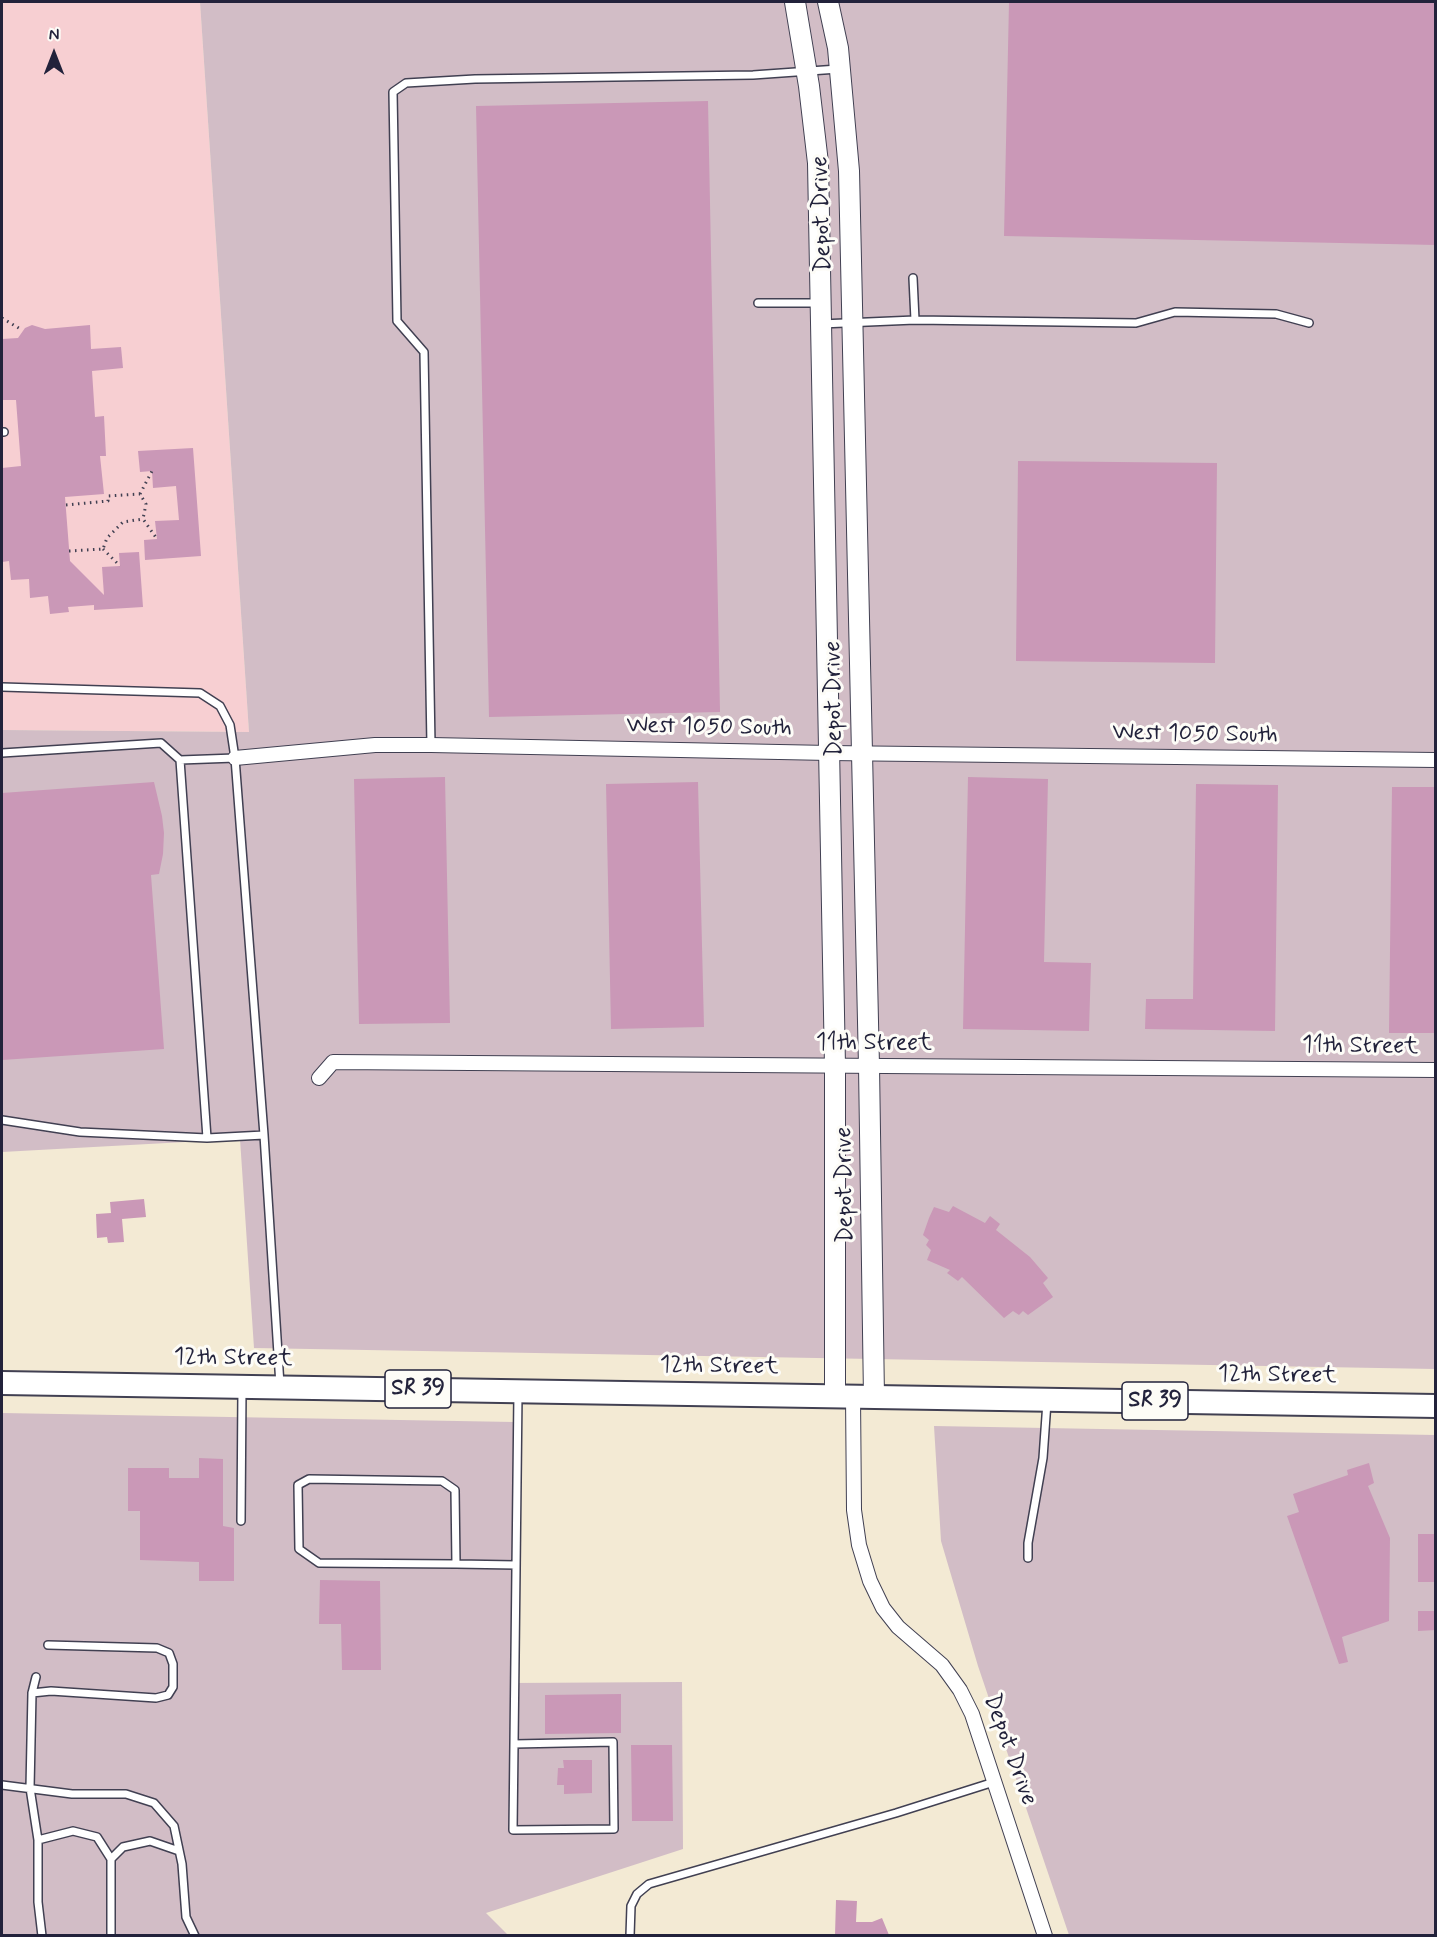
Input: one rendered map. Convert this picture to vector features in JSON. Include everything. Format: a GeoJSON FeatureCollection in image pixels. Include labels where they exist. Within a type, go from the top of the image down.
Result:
{"type":"FeatureCollection","features":[{"type":"Feature","properties":{"kind":"main road","name":"Depot Drive"},"geometry":{"type":"LineString","coordinates":[[795,2],[807,71],[818,163],[835,1066],[854,1397]]}},
{"type":"Feature","properties":{"kind":"main road","name":"Depot Drive"},"geometry":{"type":"LineString","coordinates":[[828,2],[841,69],[849,171],[869,1066],[854,1397]]}},
{"type":"Feature","properties":{"kind":"main road","name":"12th Street"},"geometry":{"type":"LineString","coordinates":[[2,1383],[1436,1406]]}},
{"type":"Feature","properties":{"kind":"street","name":"West 1050 South"},"geometry":{"type":"LineString","coordinates":[[235,758],[375,745],[431,745],[829,753],[1436,760]]}},
{"type":"Feature","properties":{"kind":"street","name":"11th Street"},"geometry":{"type":"LineString","coordinates":[[319,1078],[333,1062],[1436,1070]]}},
{"type":"Feature","properties":{"kind":"street","name":"Depot Drive"},"geometry":{"type":"LineString","coordinates":[[854,1397],[854,1510],[859,1545],[870,1581],[883,1608],[898,1626],[942,1665],[960,1690],[972,1714],[1045,1935]]}},
{"type":"Feature","properties":{"kind":"lane"},"geometry":{"type":"LineString","coordinates":[[431,745],[424,352],[397,321],[393,92],[406,83],[475,79],[742,75],[841,69]]}},
{"type":"Feature","properties":{"kind":"lane"},"geometry":{"type":"LineString","coordinates":[[912,278],[915,320]]}},
{"type":"Feature","properties":{"kind":"lane"},"geometry":{"type":"LineString","coordinates":[[758,303],[821,303]]}},
{"type":"Feature","properties":{"kind":"lane"},"geometry":{"type":"LineString","coordinates":[[821,324],[915,320],[1136,323],[1175,312],[1276,314],[1309,323]]}},
{"type":"Feature","properties":{"kind":"lane"},"geometry":{"type":"LineString","coordinates":[[2,687],[200,693],[220,705],[230,725],[235,758],[264,1135],[280,1387]]}},
{"type":"Feature","properties":{"kind":"lane"},"geometry":{"type":"LineString","coordinates":[[2,753],[161,743],[180,760],[235,758]]}},
{"type":"Feature","properties":{"kind":"lane"},"geometry":{"type":"LineString","coordinates":[[180,760],[207,1138]]}},
{"type":"Feature","properties":{"kind":"lane"},"geometry":{"type":"LineString","coordinates":[[2,1120],[80,1132],[207,1138],[264,1135]]}},
{"type":"Feature","properties":{"kind":"lane"},"geometry":{"type":"LineString","coordinates":[[241,1521],[242,1386]]}},
{"type":"Feature","properties":{"kind":"lane"},"geometry":{"type":"LineString","coordinates":[[514,1744],[613,1742],[615,1829],[513,1830],[518,1391]]}},
{"type":"Feature","properties":{"kind":"lane"},"geometry":{"type":"LineString","coordinates":[[1028,1558],[1028,1543],[1043,1458],[1047,1400]]}},
{"type":"Feature","properties":{"kind":"lane"},"geometry":{"type":"LineString","coordinates":[[456,1564],[455,1490],[442,1481],[309,1479],[298,1485],[299,1549],[320,1563],[516,1565]]}},
{"type":"Feature","properties":{"kind":"lane"},"geometry":{"type":"LineString","coordinates":[[32,1693],[51,1691],[156,1698],[168,1695],[173,1687],[173,1664],[169,1653],[157,1648],[48,1646]]}},
{"type":"Feature","properties":{"kind":"lane"},"geometry":{"type":"LineString","coordinates":[[36,1677],[32,1693],[30,1788],[38,1840],[38,1902],[42,1935]]}},
{"type":"Feature","properties":{"kind":"lane"},"geometry":{"type":"LineString","coordinates":[[630,1935],[631,1906],[637,1894],[649,1884],[896,1813],[994,1782]]}},
{"type":"Feature","properties":{"kind":"lane"},"geometry":{"type":"LineString","coordinates":[[2,1785],[72,1794],[126,1794],[154,1803],[174,1826],[186,1917],[195,1935]]}},
{"type":"Feature","properties":{"kind":"lane"},"geometry":{"type":"LineString","coordinates":[[38,1840],[73,1832],[97,1837],[111,1859],[111,1935]]}},
{"type":"Feature","properties":{"kind":"lane"},"geometry":{"type":"LineString","coordinates":[[111,1859],[123,1847],[150,1841],[179,1851]]}},
{"type":"Feature","properties":{"kind":"path"},"geometry":{"type":"LineString","coordinates":[[2,318],[22,330]]}},
{"type":"Feature","properties":{"kind":"path"},"geometry":{"type":"LineString","coordinates":[[140,494],[152,471]]}},
{"type":"Feature","properties":{"kind":"path"},"geometry":{"type":"LineString","coordinates":[[66,505],[108,501],[108,496],[140,494]]}},
{"type":"Feature","properties":{"kind":"path"},"geometry":{"type":"LineString","coordinates":[[140,494],[146,504],[144,519],[157,539]]}},
{"type":"Feature","properties":{"kind":"path"},"geometry":{"type":"LineString","coordinates":[[103,549],[107,538],[123,522],[144,519]]}},
{"type":"Feature","properties":{"kind":"path"},"geometry":{"type":"LineString","coordinates":[[69,551],[103,549],[120,566]]}},
{"type":"Feature","properties":{"kind":"shaded area"},"geometry":{"type":"Polygon","coordinates":[[[2,2],[200,2],[249,732],[2,730],[2,2]]]}},
{"type":"Feature","properties":{"kind":"shaded area"},"geometry":{"type":"Polygon","coordinates":[[[200,2],[1435,2],[1435,1369],[254,1348],[240,1139],[2,1152],[2,730],[249,732],[200,2]]]}},
{"type":"Feature","properties":{"kind":"shaded area"},"geometry":{"type":"Polygon","coordinates":[[[2,1413],[514,1422],[511,1683],[682,1682],[683,1849],[486,1913],[508,1935],[2,1936],[2,1413]]]}},
{"type":"Feature","properties":{"kind":"shaded area"},"geometry":{"type":"Polygon","coordinates":[[[934,1426],[1435,1435],[1435,1935],[1069,1935],[978,1666],[941,1541],[934,1426]]]}},
{"type":"Feature","properties":{"kind":"building"},"geometry":{"type":"Polygon","coordinates":[[[1009,2],[1436,2],[1436,245],[1004,236],[1009,2]]]}},
{"type":"Feature","properties":{"kind":"building"},"geometry":{"type":"Polygon","coordinates":[[[708,101],[720,712],[489,717],[476,106],[708,101]]]}},
{"type":"Feature","properties":{"kind":"building"},"geometry":{"type":"Polygon","coordinates":[[[32,325],[45,329],[90,325],[91,349],[121,347],[123,368],[92,371],[95,417],[104,416],[106,456],[100,456],[104,494],[65,497],[70,561],[104,595],[102,567],[120,566],[119,553],[139,552],[143,607],[94,610],[94,605],[68,607],[69,612],[50,614],[48,596],[30,598],[29,579],[11,580],[9,561],[2,562],[2,468],[21,466],[16,400],[2,400],[2,339],[18,338],[25,328],[32,325]]]}},
{"type":"Feature","properties":{"kind":"building"},"geometry":{"type":"Polygon","coordinates":[[[193,448],[201,556],[145,560],[144,540],[157,539],[155,521],[179,520],[176,486],[153,488],[152,471],[140,472],[138,451],[193,448]]]}},
{"type":"Feature","properties":{"kind":"building"},"geometry":{"type":"Polygon","coordinates":[[[1018,461],[1217,463],[1215,663],[1016,661],[1018,461]]]}},
{"type":"Feature","properties":{"kind":"building"},"geometry":{"type":"Polygon","coordinates":[[[445,777],[450,1023],[359,1024],[354,779],[445,777]]]}},
{"type":"Feature","properties":{"kind":"building"},"geometry":{"type":"Polygon","coordinates":[[[968,777],[1048,779],[1044,962],[1091,963],[1089,1031],[963,1029],[968,777]]]}},
{"type":"Feature","properties":{"kind":"building"},"geometry":{"type":"Polygon","coordinates":[[[154,782],[164,833],[159,874],[151,875],[164,1049],[2,1060],[2,793],[154,782]]]}},
{"type":"Feature","properties":{"kind":"building"},"geometry":{"type":"Polygon","coordinates":[[[698,782],[704,1027],[611,1029],[606,784],[698,782]]]}},
{"type":"Feature","properties":{"kind":"building"},"geometry":{"type":"Polygon","coordinates":[[[1196,784],[1278,785],[1275,1031],[1145,1029],[1146,999],[1193,999],[1196,784]]]}},
{"type":"Feature","properties":{"kind":"building"},"geometry":{"type":"Polygon","coordinates":[[[1392,787],[1436,787],[1436,1033],[1389,1033],[1392,787]]]}},
{"type":"Feature","properties":{"kind":"building"},"geometry":{"type":"Polygon","coordinates":[[[144,1199],[146,1217],[122,1219],[124,1242],[108,1243],[107,1237],[97,1238],[96,1214],[111,1213],[110,1202],[144,1199]]]}},
{"type":"Feature","properties":{"kind":"building"},"geometry":{"type":"Polygon","coordinates":[[[953,1206],[985,1223],[990,1216],[1000,1224],[996,1230],[1030,1257],[1048,1278],[1043,1283],[1053,1297],[1028,1315],[1023,1311],[1019,1315],[1013,1311],[1004,1318],[962,1277],[958,1281],[947,1273],[950,1270],[927,1260],[931,1250],[926,1245],[929,1240],[923,1235],[934,1207],[949,1212],[953,1206]]]}},
{"type":"Feature","properties":{"kind":"building"},"geometry":{"type":"Polygon","coordinates":[[[199,1458],[223,1459],[223,1526],[234,1528],[234,1581],[199,1581],[199,1562],[140,1560],[140,1511],[128,1511],[128,1468],[169,1468],[169,1478],[199,1478],[199,1458]]]}},
{"type":"Feature","properties":{"kind":"building"},"geometry":{"type":"Polygon","coordinates":[[[1369,1463],[1374,1483],[1368,1486],[1390,1538],[1389,1621],[1342,1637],[1348,1662],[1339,1664],[1287,1516],[1299,1512],[1293,1494],[1348,1475],[1347,1470],[1369,1463]]]}},
{"type":"Feature","properties":{"kind":"building"},"geometry":{"type":"Polygon","coordinates":[[[1418,1534],[1436,1534],[1436,1582],[1418,1582],[1418,1534]]]}},
{"type":"Feature","properties":{"kind":"building"},"geometry":{"type":"Polygon","coordinates":[[[320,1580],[380,1581],[381,1670],[342,1670],[341,1624],[319,1624],[320,1580]]]}},
{"type":"Feature","properties":{"kind":"building"},"geometry":{"type":"Polygon","coordinates":[[[1418,1611],[1436,1611],[1436,1630],[1418,1631],[1418,1611]]]}},
{"type":"Feature","properties":{"kind":"building"},"geometry":{"type":"Polygon","coordinates":[[[621,1694],[621,1733],[545,1734],[545,1695],[621,1694]]]}},
{"type":"Feature","properties":{"kind":"building"},"geometry":{"type":"Polygon","coordinates":[[[631,1745],[672,1745],[673,1821],[632,1821],[631,1745]]]}},
{"type":"Feature","properties":{"kind":"building"},"geometry":{"type":"Polygon","coordinates":[[[563,1760],[592,1760],[592,1793],[564,1794],[564,1785],[557,1785],[558,1768],[564,1768],[563,1760]]]}},
{"type":"Feature","properties":{"kind":"building"},"geometry":{"type":"Polygon","coordinates":[[[836,1900],[857,1901],[856,1922],[872,1922],[882,1918],[889,1935],[835,1935],[836,1900]]]}}]}
